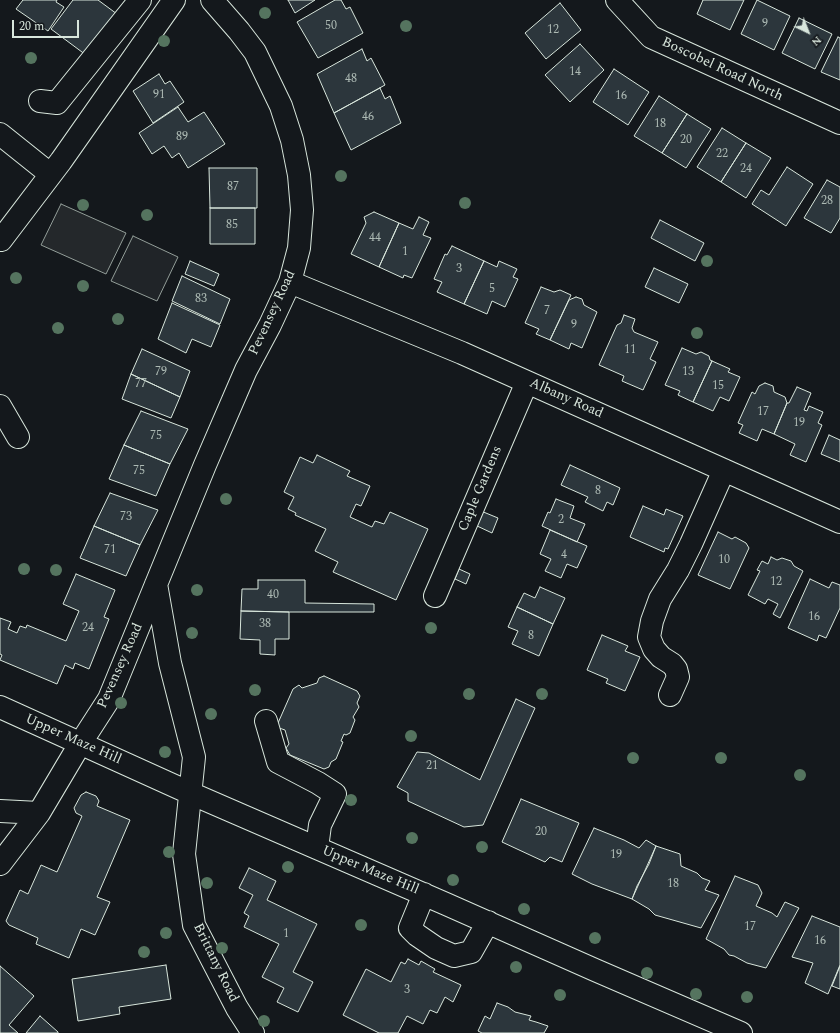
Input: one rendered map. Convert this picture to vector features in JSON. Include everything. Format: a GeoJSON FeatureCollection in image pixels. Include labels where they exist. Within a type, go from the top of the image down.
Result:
{"type":"FeatureCollection","features":[{"type":"Feature","properties":{"kind":"street"},"geometry":{"type":"LineString","coordinates":[[40,101],[57,103],[140,0]]}},
{"type":"Feature","properties":{"kind":"street"},"geometry":{"type":"LineString","coordinates":[[1,240],[61,161],[174,0]]}},
{"type":"Feature","properties":{"kind":"street","name":"Pevensey Road"},"geometry":{"type":"LineString","coordinates":[[0,864],[39,812],[109,699],[205,465],[246,370],[270,325],[290,282],[299,248],[302,210],[299,176],[292,140],[281,106],[255,52],[212,0]]}},
{"type":"Feature","properties":{"kind":"street","name":"Boscobel Road North"},"geometry":{"type":"LineString","coordinates":[[616,0],[651,37],[840,123]]}},
{"type":"Feature","properties":{"kind":"street"},"geometry":{"type":"LineString","coordinates":[[0,134],[50,174]]}},
{"type":"Feature","properties":{"kind":"street","name":"Albany Road"},"geometry":{"type":"LineString","coordinates":[[290,282],[462,353],[840,522]]}},
{"type":"Feature","properties":{"kind":"street","name":"Caple Gardens"},"geometry":{"type":"LineString","coordinates":[[435,596],[527,382]]}},
{"type":"Feature","properties":{"kind":"street"},"geometry":{"type":"LineString","coordinates":[[0,406],[18,437]]}},
{"type":"Feature","properties":{"kind":"street"},"geometry":{"type":"LineString","coordinates":[[670,695],[678,677],[676,669],[672,664],[654,649],[649,637],[652,621],[660,599],[678,570],[691,544],[724,470]]}},
{"type":"Feature","properties":{"kind":"street","name":"Pevensey Road"},"geometry":{"type":"LineString","coordinates":[[156,584],[170,663],[194,757],[190,793]]}},
{"type":"Feature","properties":{"kind":"street","name":"Upper Maze Hill"},"geometry":{"type":"LineString","coordinates":[[0,707],[190,793],[741,1033]]}},
{"type":"Feature","properties":{"kind":"street"},"geometry":{"type":"LineString","coordinates":[[266,721],[278,762],[318,783],[335,794],[320,825],[317,848]]}},
{"type":"Feature","properties":{"kind":"street","name":"Brittany Road"},"geometry":{"type":"LineString","coordinates":[[190,793],[184,854],[194,925],[237,1008],[253,1033]]}},
{"type":"Feature","properties":{"kind":"street"},"geometry":{"type":"LineString","coordinates":[[0,811],[39,812]]}},
{"type":"Feature","properties":{"kind":"street"},"geometry":{"type":"LineString","coordinates":[[424,894],[410,928],[417,935],[436,948],[454,956],[471,952],[488,922]]}},
{"type":"Feature","properties":{"kind":"shaded area"},"geometry":{"type":"Polygon","coordinates":[[[61,204],[126,233],[106,274],[41,245],[61,204]]]}},
{"type":"Feature","properties":{"kind":"shaded area"},"geometry":{"type":"Polygon","coordinates":[[[133,236],[178,257],[157,301],[111,281],[133,236]]]}},
{"type":"Feature","properties":{"kind":"building"},"geometry":{"type":"Polygon","coordinates":[[[23,0],[57,0],[56,2],[64,7],[48,31],[16,9],[23,0]]]}},
{"type":"Feature","properties":{"kind":"building"},"geometry":{"type":"Polygon","coordinates":[[[73,0],[98,0],[117,14],[86,55],[51,29],[73,0]]]}},
{"type":"Feature","properties":{"kind":"building"},"geometry":{"type":"Polygon","coordinates":[[[288,0],[315,0],[295,13],[288,0]]]}},
{"type":"Feature","properties":{"kind":"building"},"geometry":{"type":"Polygon","coordinates":[[[335,0],[341,0],[346,9],[350,7],[363,33],[318,58],[297,22],[335,0]]]}},
{"type":"Feature","properties":{"kind":"building"},"geometry":{"type":"Polygon","coordinates":[[[703,0],[744,0],[730,30],[697,14],[703,0]]]}},
{"type":"Feature","properties":{"kind":"building"},"geometry":{"type":"Polygon","coordinates":[[[757,0],[790,16],[774,50],[741,34],[757,0]]]}},
{"type":"Feature","properties":{"kind":"building"},"geometry":{"type":"Polygon","coordinates":[[[560,3],[581,30],[546,59],[525,33],[560,3]]]}},
{"type":"Feature","properties":{"kind":"building"},"geometry":{"type":"Polygon","coordinates":[[[799,18],[832,34],[815,69],[782,53],[799,18]]]}},
{"type":"Feature","properties":{"kind":"building"},"geometry":{"type":"Polygon","coordinates":[[[838,37],[840,38],[840,80],[821,72],[838,37]]]}},
{"type":"Feature","properties":{"kind":"building"},"geometry":{"type":"Polygon","coordinates":[[[580,44],[604,70],[570,102],[545,75],[580,44]]]}},
{"type":"Feature","properties":{"kind":"building"},"geometry":{"type":"Polygon","coordinates":[[[362,49],[367,61],[371,58],[385,85],[334,113],[317,74],[362,49]]]}},
{"type":"Feature","properties":{"kind":"building"},"geometry":{"type":"Polygon","coordinates":[[[614,69],[649,92],[628,125],[593,102],[614,69]]]}},
{"type":"Feature","properties":{"kind":"building"},"geometry":{"type":"Polygon","coordinates":[[[159,74],[165,84],[170,81],[184,102],[153,123],[133,91],[159,74]]]}},
{"type":"Feature","properties":{"kind":"building"},"geometry":{"type":"Polygon","coordinates":[[[380,88],[385,99],[390,96],[401,123],[351,150],[334,113],[380,88]]]}},
{"type":"Feature","properties":{"kind":"building"},"geometry":{"type":"Polygon","coordinates":[[[659,96],[687,114],[662,153],[634,136],[659,96]]]}},
{"type":"Feature","properties":{"kind":"building"},"geometry":{"type":"Polygon","coordinates":[[[178,107],[188,122],[204,112],[225,144],[188,168],[179,153],[172,158],[164,146],[152,154],[139,133],[178,107]]]}},
{"type":"Feature","properties":{"kind":"building"},"geometry":{"type":"Polygon","coordinates":[[[687,114],[711,129],[686,168],[662,153],[687,114]]]}},
{"type":"Feature","properties":{"kind":"building"},"geometry":{"type":"Polygon","coordinates":[[[722,128],[746,143],[721,182],[697,167],[722,128]]]}},
{"type":"Feature","properties":{"kind":"building"},"geometry":{"type":"Polygon","coordinates":[[[746,143],[771,158],[746,198],[721,182],[746,143]]]}},
{"type":"Feature","properties":{"kind":"building"},"geometry":{"type":"Polygon","coordinates":[[[787,167],[813,184],[786,226],[752,204],[761,190],[769,195],[787,167]]]}},
{"type":"Feature","properties":{"kind":"building"},"geometry":{"type":"Polygon","coordinates":[[[209,168],[257,168],[257,208],[210,208],[209,168]]]}},
{"type":"Feature","properties":{"kind":"building"},"geometry":{"type":"Polygon","coordinates":[[[827,180],[840,187],[840,218],[831,233],[804,218],[827,180]]]}},
{"type":"Feature","properties":{"kind":"building"},"geometry":{"type":"Polygon","coordinates":[[[210,208],[255,208],[255,244],[210,244],[210,208]]]}},
{"type":"Feature","properties":{"kind":"building"},"geometry":{"type":"Polygon","coordinates":[[[374,212],[399,223],[379,267],[351,254],[366,223],[364,217],[374,212]]]}},
{"type":"Feature","properties":{"kind":"building"},"geometry":{"type":"Polygon","coordinates":[[[419,217],[429,222],[423,235],[431,238],[412,278],[404,275],[403,278],[379,267],[399,223],[413,229],[419,217]]]}},
{"type":"Feature","properties":{"kind":"building"},"geometry":{"type":"Polygon","coordinates":[[[660,220],[704,243],[695,261],[651,238],[660,220]]]}},
{"type":"Feature","properties":{"kind":"building"},"geometry":{"type":"Polygon","coordinates":[[[452,246],[484,261],[464,304],[437,292],[442,282],[434,279],[445,254],[447,255],[452,246]]]}},
{"type":"Feature","properties":{"kind":"building"},"geometry":{"type":"Polygon","coordinates":[[[190,261],[219,274],[214,286],[185,274],[190,261]]]}},
{"type":"Feature","properties":{"kind":"building"},"geometry":{"type":"Polygon","coordinates":[[[484,261],[497,267],[499,261],[517,269],[513,277],[518,279],[505,307],[492,301],[487,314],[464,304],[484,261]]]}},
{"type":"Feature","properties":{"kind":"building"},"geometry":{"type":"Polygon","coordinates":[[[654,268],[688,284],[679,303],[645,287],[654,268]]]}},
{"type":"Feature","properties":{"kind":"building"},"geometry":{"type":"Polygon","coordinates":[[[182,276],[230,299],[220,324],[172,301],[182,276]]]}},
{"type":"Feature","properties":{"kind":"building"},"geometry":{"type":"Polygon","coordinates":[[[541,287],[554,292],[560,290],[571,295],[550,340],[536,334],[539,329],[525,323],[541,287]]]}},
{"type":"Feature","properties":{"kind":"building"},"geometry":{"type":"Polygon","coordinates":[[[576,297],[582,299],[584,305],[597,312],[582,348],[571,343],[569,349],[550,340],[569,300],[576,297]]]}},
{"type":"Feature","properties":{"kind":"building"},"geometry":{"type":"Polygon","coordinates":[[[172,303],[220,325],[211,347],[192,339],[186,353],[158,339],[172,303]]]}},
{"type":"Feature","properties":{"kind":"building"},"geometry":{"type":"Polygon","coordinates":[[[624,315],[635,319],[632,328],[634,332],[658,342],[650,359],[656,362],[643,390],[622,381],[624,376],[599,365],[617,325],[621,323],[624,315]]]}},
{"type":"Feature","properties":{"kind":"building"},"geometry":{"type":"Polygon","coordinates":[[[682,348],[696,354],[701,352],[709,356],[710,360],[712,361],[693,402],[678,395],[680,391],[665,385],[682,348]]]}},
{"type":"Feature","properties":{"kind":"building"},"geometry":{"type":"Polygon","coordinates":[[[142,349],[190,371],[180,397],[131,374],[142,349]]]}},
{"type":"Feature","properties":{"kind":"building"},"geometry":{"type":"Polygon","coordinates":[[[712,361],[730,369],[728,372],[740,377],[729,401],[720,397],[713,411],[693,402],[712,361]]]}},
{"type":"Feature","properties":{"kind":"building"},"geometry":{"type":"Polygon","coordinates":[[[131,374],[180,397],[171,418],[122,399],[131,374]]]}},
{"type":"Feature","properties":{"kind":"building"},"geometry":{"type":"Polygon","coordinates":[[[765,383],[773,386],[774,392],[785,397],[787,403],[774,434],[762,429],[757,441],[739,433],[743,425],[738,423],[752,392],[755,394],[759,386],[765,383]]]}},
{"type":"Feature","properties":{"kind":"building"},"geometry":{"type":"Polygon","coordinates":[[[797,387],[811,393],[804,410],[807,411],[809,406],[823,412],[818,423],[822,425],[806,462],[790,455],[795,444],[774,434],[787,403],[789,403],[797,387]]]}},
{"type":"Feature","properties":{"kind":"building"},"geometry":{"type":"Polygon","coordinates":[[[141,411],[188,429],[170,464],[124,445],[141,411]]]}},
{"type":"Feature","properties":{"kind":"building"},"geometry":{"type":"Polygon","coordinates":[[[829,435],[840,440],[840,462],[821,454],[829,435]]]}},
{"type":"Feature","properties":{"kind":"building"},"geometry":{"type":"Polygon","coordinates":[[[124,445],[170,464],[156,496],[109,479],[124,445]]]}},
{"type":"Feature","properties":{"kind":"building"},"geometry":{"type":"Polygon","coordinates":[[[317,455],[350,471],[347,476],[370,486],[361,506],[356,504],[350,517],[372,527],[375,521],[384,524],[390,512],[428,529],[396,600],[333,572],[338,562],[315,551],[326,529],[295,515],[296,513],[288,509],[294,497],[284,492],[300,457],[313,463],[317,455]]]}},
{"type":"Feature","properties":{"kind":"building"},"geometry":{"type":"Polygon","coordinates":[[[570,465],[620,488],[613,505],[607,502],[603,511],[585,502],[588,497],[561,485],[570,465]]]}},
{"type":"Feature","properties":{"kind":"building"},"geometry":{"type":"Polygon","coordinates":[[[110,493],[158,510],[140,545],[94,526],[110,493]]]}},
{"type":"Feature","properties":{"kind":"building"},"geometry":{"type":"Polygon","coordinates":[[[556,499],[574,506],[570,518],[585,524],[577,542],[542,526],[556,499]]]}},
{"type":"Feature","properties":{"kind":"building"},"geometry":{"type":"Polygon","coordinates":[[[643,506],[664,515],[666,509],[683,516],[668,549],[665,548],[664,552],[630,537],[643,506]]]}},
{"type":"Feature","properties":{"kind":"building"},"geometry":{"type":"Polygon","coordinates":[[[481,511],[498,518],[492,533],[475,525],[481,511]]]}},
{"type":"Feature","properties":{"kind":"building"},"geometry":{"type":"Polygon","coordinates":[[[94,526],[140,545],[126,576],[80,558],[94,526]]]}},
{"type":"Feature","properties":{"kind":"building"},"geometry":{"type":"Polygon","coordinates":[[[550,530],[587,546],[577,568],[567,564],[561,578],[545,571],[551,559],[540,554],[550,530]]]}},
{"type":"Feature","properties":{"kind":"building"},"geometry":{"type":"Polygon","coordinates":[[[718,532],[732,539],[735,537],[746,543],[749,548],[730,589],[698,575],[718,532]]]}},
{"type":"Feature","properties":{"kind":"building"},"geometry":{"type":"Polygon","coordinates":[[[771,557],[777,560],[782,558],[791,561],[794,566],[803,571],[780,618],[773,614],[778,604],[768,599],[765,604],[748,595],[760,571],[757,570],[762,561],[768,564],[771,557]]]}},
{"type":"Feature","properties":{"kind":"building"},"geometry":{"type":"Polygon","coordinates":[[[459,569],[470,574],[466,584],[455,579],[459,569]]]}},
{"type":"Feature","properties":{"kind":"building"},"geometry":{"type":"Polygon","coordinates":[[[76,574],[115,590],[104,617],[109,619],[89,669],[75,663],[73,669],[65,665],[57,684],[0,660],[2,655],[0,654],[0,618],[11,622],[8,629],[17,633],[20,626],[26,628],[27,625],[66,641],[79,611],[63,604],[76,574]]]}},
{"type":"Feature","properties":{"kind":"building"},"geometry":{"type":"Polygon","coordinates":[[[810,579],[829,588],[832,582],[840,585],[840,608],[826,638],[819,635],[817,641],[788,628],[810,579]]]}},
{"type":"Feature","properties":{"kind":"building"},"geometry":{"type":"Polygon","coordinates":[[[258,580],[305,580],[305,603],[374,604],[374,612],[241,611],[242,589],[258,589],[258,580]]]}},
{"type":"Feature","properties":{"kind":"building"},"geometry":{"type":"Polygon","coordinates":[[[540,587],[565,598],[553,624],[517,607],[524,593],[535,598],[540,587]]]}},
{"type":"Feature","properties":{"kind":"building"},"geometry":{"type":"Polygon","coordinates":[[[517,607],[553,624],[539,656],[512,644],[518,631],[508,627],[517,607]]]}},
{"type":"Feature","properties":{"kind":"building"},"geometry":{"type":"Polygon","coordinates":[[[241,611],[289,612],[289,639],[275,639],[275,655],[260,654],[260,640],[240,639],[241,611]]]}},
{"type":"Feature","properties":{"kind":"building"},"geometry":{"type":"Polygon","coordinates":[[[602,635],[628,646],[625,651],[640,657],[625,691],[606,683],[608,679],[587,670],[602,635]]]}},
{"type":"Feature","properties":{"kind":"building"},"geometry":{"type":"Polygon","coordinates":[[[324,676],[357,691],[360,696],[357,703],[359,707],[353,717],[355,720],[350,733],[346,735],[344,734],[341,741],[343,742],[336,759],[331,762],[329,767],[324,769],[290,755],[286,748],[289,744],[285,730],[279,728],[278,723],[293,689],[299,685],[302,688],[317,683],[319,678],[324,676]]]}},
{"type":"Feature","properties":{"kind":"building"},"geometry":{"type":"Polygon","coordinates":[[[516,699],[535,708],[483,825],[464,827],[408,801],[408,793],[397,787],[417,752],[429,753],[480,780],[516,699]]]}},
{"type":"Feature","properties":{"kind":"building"},"geometry":{"type":"Polygon","coordinates":[[[86,792],[96,796],[99,801],[97,806],[130,820],[97,897],[110,902],[95,935],[81,929],[69,958],[36,944],[38,938],[9,925],[6,921],[20,890],[28,894],[41,865],[57,872],[82,816],[76,813],[74,808],[81,795],[86,792]]]}},
{"type":"Feature","properties":{"kind":"building"},"geometry":{"type":"Polygon","coordinates":[[[521,799],[579,823],[562,862],[550,857],[545,862],[502,842],[521,799]]]}},
{"type":"Feature","properties":{"kind":"building"},"geometry":{"type":"Polygon","coordinates":[[[594,828],[624,840],[639,848],[646,840],[656,846],[632,899],[592,884],[572,874],[594,828]]]}},
{"type":"Feature","properties":{"kind":"building"},"geometry":{"type":"Polygon","coordinates":[[[656,846],[680,854],[681,866],[710,881],[705,890],[719,895],[701,928],[655,915],[649,909],[632,899],[656,846]]]}},
{"type":"Feature","properties":{"kind":"building"},"geometry":{"type":"Polygon","coordinates":[[[249,868],[276,881],[267,900],[317,924],[293,972],[313,982],[298,1012],[277,1002],[284,988],[262,977],[279,944],[244,927],[249,916],[244,913],[253,895],[239,888],[249,868]]]}},
{"type":"Feature","properties":{"kind":"building"},"geometry":{"type":"Polygon","coordinates":[[[735,876],[758,885],[762,893],[756,906],[772,913],[777,917],[785,902],[799,908],[766,968],[747,963],[729,955],[724,949],[706,939],[735,876]]]}},
{"type":"Feature","properties":{"kind":"building"},"geometry":{"type":"Polygon","coordinates":[[[812,916],[840,927],[840,965],[828,994],[805,983],[813,963],[792,957],[812,916]]]}},
{"type":"Feature","properties":{"kind":"building"},"geometry":{"type":"Polygon","coordinates":[[[408,959],[419,965],[421,961],[435,969],[433,972],[461,985],[453,1002],[445,997],[437,1013],[430,1010],[423,1024],[407,1016],[398,1033],[379,1033],[343,1015],[366,969],[391,982],[401,962],[405,964],[408,959]]]}},
{"type":"Feature","properties":{"kind":"building"},"geometry":{"type":"Polygon","coordinates":[[[166,965],[171,999],[119,1007],[120,1014],[78,1021],[72,979],[166,965]]]}},
{"type":"Feature","properties":{"kind":"building"},"geometry":{"type":"Polygon","coordinates":[[[0,966],[34,996],[9,1025],[18,1033],[0,1033],[0,966]]]}},
{"type":"Feature","properties":{"kind":"building"},"geometry":{"type":"Polygon","coordinates":[[[840,966],[840,989],[832,986],[840,966]]]}},
{"type":"Feature","properties":{"kind":"building"},"geometry":{"type":"Polygon","coordinates":[[[497,1003],[508,1007],[515,1012],[531,1016],[529,1020],[548,1026],[544,1033],[482,1033],[478,1031],[485,1016],[490,1019],[497,1003]]]}},
{"type":"Feature","properties":{"kind":"building"},"geometry":{"type":"Polygon","coordinates":[[[40,1016],[58,1032],[58,1033],[26,1033],[40,1016]]]}}]}
